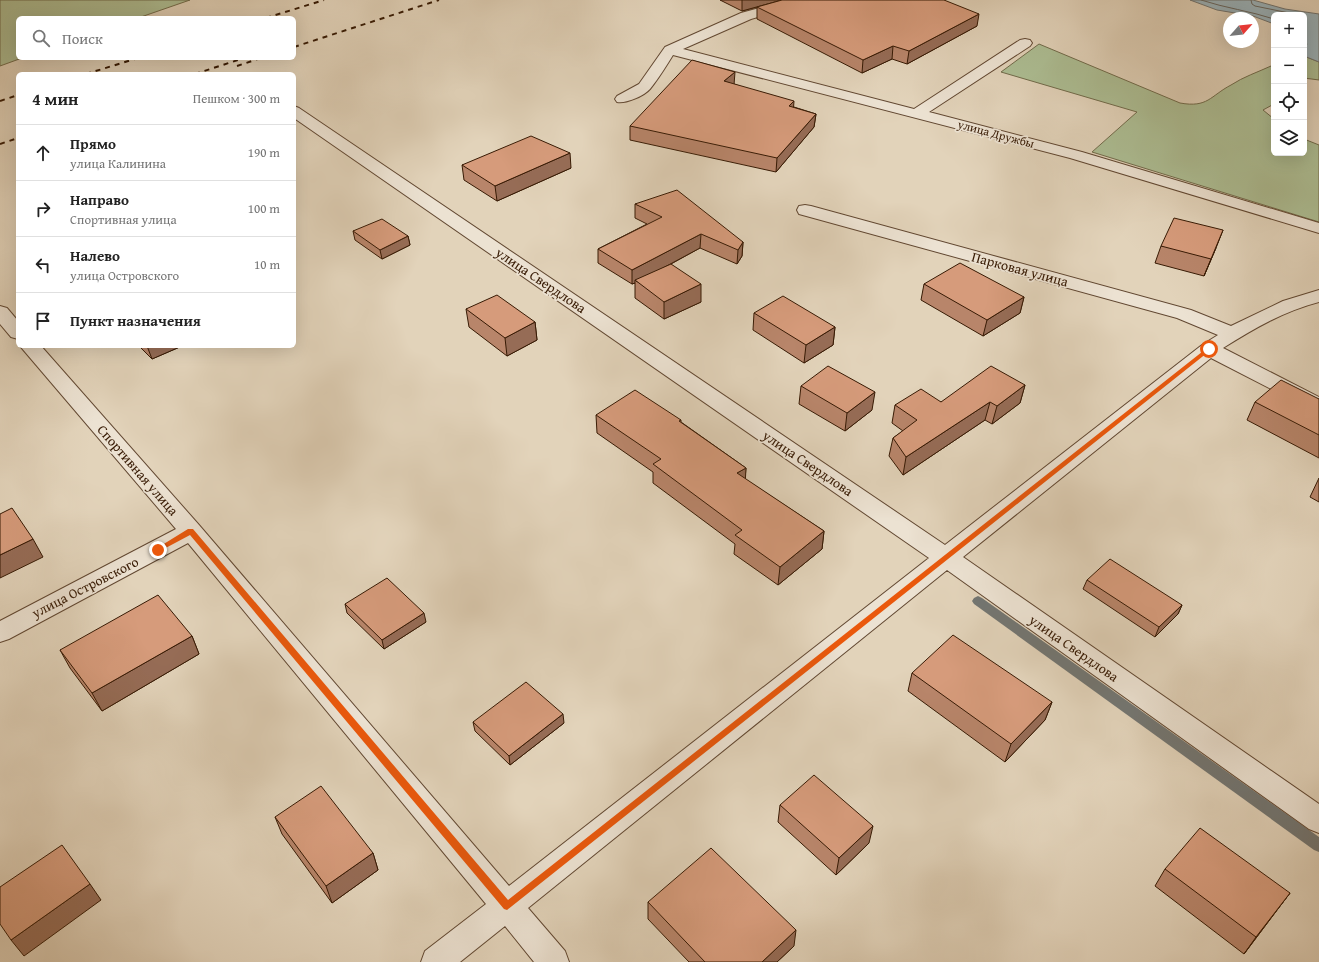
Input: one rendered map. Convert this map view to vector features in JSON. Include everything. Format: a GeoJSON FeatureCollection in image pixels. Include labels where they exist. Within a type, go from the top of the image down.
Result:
{"type":"FeatureCollection","features":[{"type":"Feature","properties":{"kind":"street"},"geometry":{"type":"LineString","coordinates":[[622,99],[644,87],[670,50],[746,16],[802,0]]}},
{"type":"Feature","properties":{"kind":"street"},"geometry":{"type":"LineString","coordinates":[[916,114],[1025,43]]}},
{"type":"Feature","properties":{"kind":"street","name":"улица Дружбы"},"geometry":{"type":"LineString","coordinates":[[670,50],[1076,155],[1319,228]]}},
{"type":"Feature","properties":{"kind":"street","name":"улица Свердлова"},"geometry":{"type":"LineString","coordinates":[[296,112],[947,558],[1319,820]]}},
{"type":"Feature","properties":{"kind":"street","name":"Парковая улица"},"geometry":{"type":"LineString","coordinates":[[804,210],[1184,314],[1233,334]]}},
{"type":"Feature","properties":{"kind":"street"},"geometry":{"type":"LineString","coordinates":[[436,962],[1209,349],[1233,334],[1290,304],[1319,296]]}},
{"type":"Feature","properties":{"kind":"street"},"geometry":{"type":"LineString","coordinates":[[0,312],[16,331]]}},
{"type":"Feature","properties":{"kind":"street","name":"Спортивная улица"},"geometry":{"type":"LineString","coordinates":[[32,348],[191,531],[554,962]]}},
{"type":"Feature","properties":{"kind":"street"},"geometry":{"type":"LineString","coordinates":[[1209,349],[1319,405]]}},
{"type":"Feature","properties":{"kind":"street","name":"улица Островского"},"geometry":{"type":"LineString","coordinates":[[0,632],[191,531]]}},
{"type":"Feature","properties":{"kind":"green space"},"geometry":{"type":"Polygon","coordinates":[[[0,0],[190,0],[144,16],[16,16],[16,60],[0,66],[0,0]]]}},
{"type":"Feature","properties":{"kind":"green space"},"geometry":{"type":"Polygon","coordinates":[[[1039,44],[1180,103],[1197,104],[1208,100],[1236,82],[1271,66],[1271,106],[1263,110],[1271,117],[1271,156],[1307,156],[1307,140],[1319,145],[1319,222],[1092,152],[1137,112],[1001,72],[1039,44]]]}},
{"type":"Feature","properties":{"kind":"green space"},"geometry":{"type":"Polygon","coordinates":[[[1307,57],[1319,62],[1319,80],[1307,78],[1307,57]]]}},
{"type":"Feature","properties":{"kind":"water"},"geometry":{"type":"Polygon","coordinates":[[[1190,0],[1253,0],[1285,9],[1305,12],[1271,12],[1271,23],[1259,18],[1259,12],[1229,12],[1217,10],[1190,0]]]}},
{"type":"Feature","properties":{"kind":"water"},"geometry":{"type":"Polygon","coordinates":[[[1307,12],[1319,14],[1319,62],[1307,57],[1307,12]]]}},
{"type":"Feature","properties":{"kind":"building"},"geometry":{"type":"Polygon","coordinates":[[[782,0],[944,0],[979,14],[909,51],[893,46],[863,60],[757,7],[782,0]]]}},
{"type":"Feature","properties":{"kind":"building"},"geometry":{"type":"Polygon","coordinates":[[[692,60],[735,72],[724,81],[794,101],[789,106],[816,114],[777,158],[630,126],[692,60]]]}},
{"type":"Feature","properties":{"kind":"building"},"geometry":{"type":"Polygon","coordinates":[[[531,136],[570,153],[495,186],[462,165],[531,136]]]}},
{"type":"Feature","properties":{"kind":"building"},"geometry":{"type":"Polygon","coordinates":[[[677,190],[743,242],[738,250],[701,234],[632,270],[598,249],[662,217],[635,204],[677,190]]]}},
{"type":"Feature","properties":{"kind":"building"},"geometry":{"type":"Polygon","coordinates":[[[1174,218],[1223,230],[1211,259],[1161,246],[1174,218]]]}},
{"type":"Feature","properties":{"kind":"building"},"geometry":{"type":"Polygon","coordinates":[[[382,219],[408,236],[380,250],[353,231],[382,219]]]}},
{"type":"Feature","properties":{"kind":"building"},"geometry":{"type":"Polygon","coordinates":[[[960,263],[1024,297],[987,320],[924,284],[960,263]]]}},
{"type":"Feature","properties":{"kind":"building"},"geometry":{"type":"Polygon","coordinates":[[[671,264],[701,284],[664,302],[635,280],[671,264]]]}},
{"type":"Feature","properties":{"kind":"building"},"geometry":{"type":"Polygon","coordinates":[[[497,295],[535,322],[505,338],[466,309],[497,295]]]}},
{"type":"Feature","properties":{"kind":"building"},"geometry":{"type":"Polygon","coordinates":[[[783,296],[835,327],[806,345],[754,313],[783,296]]]}},
{"type":"Feature","properties":{"kind":"building"},"geometry":{"type":"Polygon","coordinates":[[[828,366],[875,392],[847,413],[801,386],[828,366]]]}},
{"type":"Feature","properties":{"kind":"building"},"geometry":{"type":"Polygon","coordinates":[[[991,366],[1025,385],[997,406],[990,402],[906,457],[893,438],[917,420],[895,405],[921,389],[941,402],[991,366]]]}},
{"type":"Feature","properties":{"kind":"building"},"geometry":{"type":"Polygon","coordinates":[[[1281,380],[1319,399],[1319,435],[1255,402],[1281,380]]]}},
{"type":"Feature","properties":{"kind":"building"},"geometry":{"type":"Polygon","coordinates":[[[635,390],[681,420],[679,421],[746,468],[737,473],[824,531],[780,567],[735,535],[742,530],[653,464],[661,459],[596,415],[635,390]]]}},
{"type":"Feature","properties":{"kind":"building"},"geometry":{"type":"Polygon","coordinates":[[[12,508],[33,539],[0,555],[0,514],[12,508]]]}},
{"type":"Feature","properties":{"kind":"building"},"geometry":{"type":"Polygon","coordinates":[[[1110,559],[1182,605],[1159,627],[1087,580],[1110,559]]]}},
{"type":"Feature","properties":{"kind":"building"},"geometry":{"type":"Polygon","coordinates":[[[387,578],[424,613],[382,640],[345,604],[387,578]]]}},
{"type":"Feature","properties":{"kind":"building"},"geometry":{"type":"Polygon","coordinates":[[[158,595],[192,636],[92,693],[60,650],[158,595]]]}},
{"type":"Feature","properties":{"kind":"building"},"geometry":{"type":"Polygon","coordinates":[[[953,635],[1052,702],[1011,744],[912,673],[953,635]]]}},
{"type":"Feature","properties":{"kind":"building"},"geometry":{"type":"Polygon","coordinates":[[[526,682],[563,714],[509,756],[473,722],[526,682]]]}},
{"type":"Feature","properties":{"kind":"building"},"geometry":{"type":"Polygon","coordinates":[[[814,775],[873,826],[839,858],[780,805],[814,775]]]}},
{"type":"Feature","properties":{"kind":"building"},"geometry":{"type":"Polygon","coordinates":[[[321,786],[373,853],[326,886],[275,817],[321,786]]]}},
{"type":"Feature","properties":{"kind":"building"},"geometry":{"type":"Polygon","coordinates":[[[1200,828],[1290,893],[1256,937],[1165,869],[1200,828]]]}},
{"type":"Feature","properties":{"kind":"building"},"geometry":{"type":"Polygon","coordinates":[[[62,845],[90,884],[11,940],[0,924],[0,887],[62,845]]]}},
{"type":"Feature","properties":{"kind":"building"},"geometry":{"type":"Polygon","coordinates":[[[711,848],[796,930],[762,962],[705,962],[648,902],[711,848]]]}},
{"type":"Feature","properties":{"kind":"waterway"},"geometry":{"type":"LineString","coordinates":[[978,601],[1319,845]]}},
{"type":"Feature","properties":{"kind":"railway"},"geometry":{"type":"LineString","coordinates":[[272,16],[324,0]]}},
{"type":"Feature","properties":{"kind":"railway"},"geometry":{"type":"LineString","coordinates":[[296,46],[439,0]]}},
{"type":"Feature","properties":{"kind":"railway"},"geometry":{"type":"LineString","coordinates":[[92,72],[132,60]]}},
{"type":"Feature","properties":{"kind":"railway"},"geometry":{"type":"LineString","coordinates":[[201,72],[238,60]]}},
{"type":"Feature","properties":{"kind":"railway"},"geometry":{"type":"LineString","coordinates":[[237,66],[255,60]]}},
{"type":"Feature","properties":{"kind":"railway"},"geometry":{"type":"LineString","coordinates":[[0,101],[16,96]]}},
{"type":"Feature","properties":{"kind":"railway"},"geometry":{"type":"LineString","coordinates":[[0,144],[16,139]]}},
{"type":"Feature","properties":{"kind":"route"},"geometry":{"type":"LineString","coordinates":[[158,550],[191,531],[507,906],[1209,349]]}}]}
